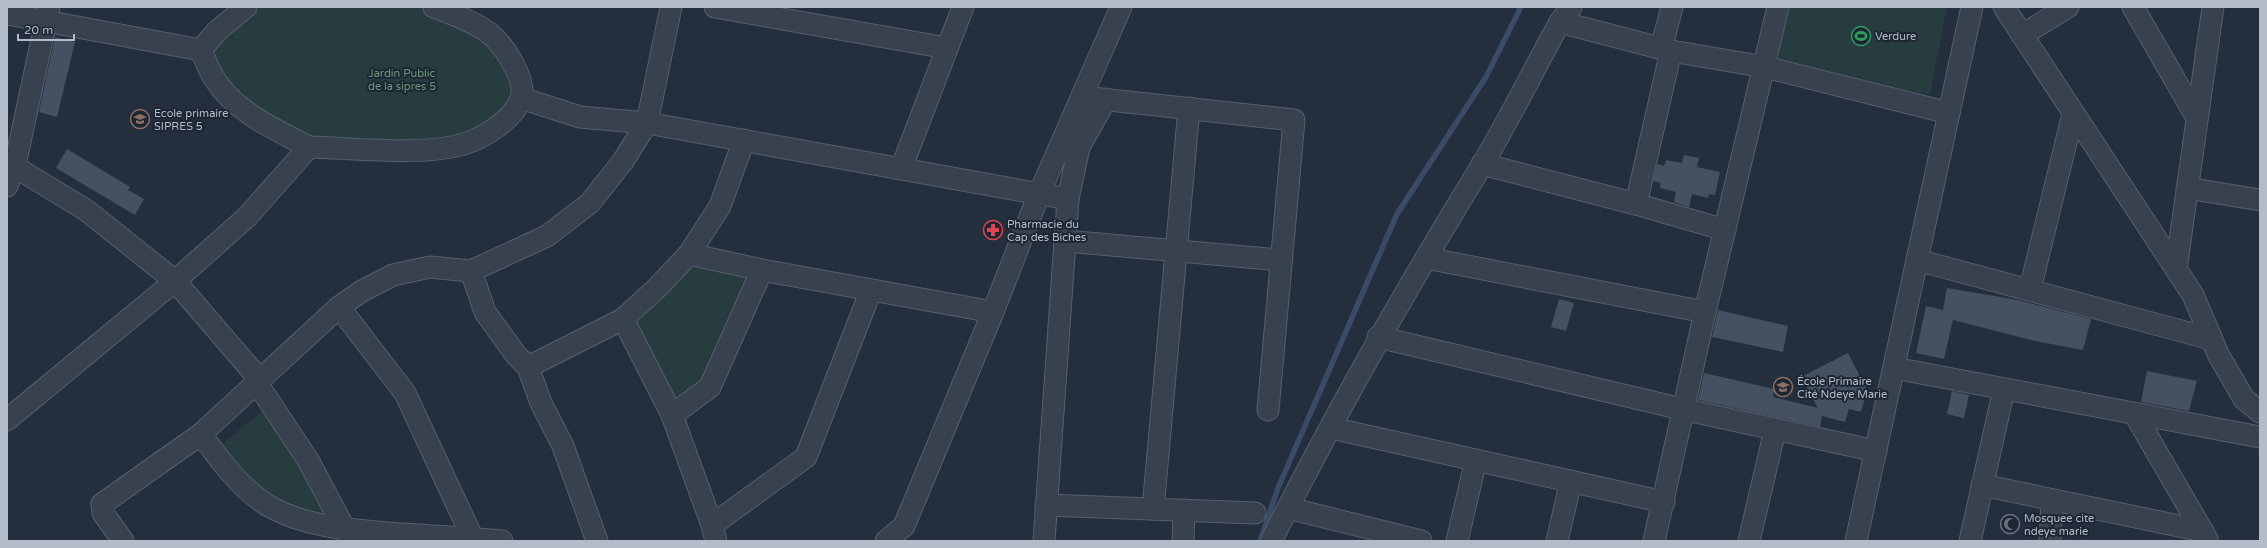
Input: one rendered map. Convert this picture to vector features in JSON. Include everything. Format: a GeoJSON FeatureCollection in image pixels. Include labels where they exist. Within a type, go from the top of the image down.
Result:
{"type":"FeatureCollection","features":[{"type":"Feature","properties":{"kind":"street"},"geometry":{"type":"LineString","coordinates":[[201,50],[217,31],[246,7]]}},
{"type":"Feature","properties":{"kind":"street"},"geometry":{"type":"LineString","coordinates":[[201,50],[213,78],[235,104],[270,127],[309,147],[436,150],[462,145],[491,132],[507,119],[521,98],[519,77],[505,50],[488,33],[464,19],[434,7]]}},
{"type":"Feature","properties":{"kind":"street"},"geometry":{"type":"LineString","coordinates":[[124,541],[102,513],[102,504],[201,434],[339,307],[362,291],[393,275],[430,267],[471,271],[547,236],[590,202],[622,161],[647,123],[671,7]]}},
{"type":"Feature","properties":{"kind":"street"},"geometry":{"type":"LineString","coordinates":[[715,7],[947,48]]}},
{"type":"Feature","properties":{"kind":"street"},"geometry":{"type":"LineString","coordinates":[[901,169],[963,7]]}},
{"type":"Feature","properties":{"kind":"street"},"geometry":{"type":"LineString","coordinates":[[886,541],[904,526],[993,312],[1039,194],[1122,7]]}},
{"type":"Feature","properties":{"kind":"street"},"geometry":{"type":"LineString","coordinates":[[1636,204],[1666,50],[1672,7]]}},
{"type":"Feature","properties":{"kind":"street"},"geometry":{"type":"LineString","coordinates":[[1654,541],[1664,502],[1682,409],[1704,312],[1726,230],[1778,7]]}},
{"type":"Feature","properties":{"kind":"street"},"geometry":{"type":"LineString","coordinates":[[1856,541],[1972,7]]}},
{"type":"Feature","properties":{"kind":"street"},"geometry":{"type":"LineString","coordinates":[[2004,7],[2073,114],[2193,294],[2211,339],[2244,399],[2260,412]]}},
{"type":"Feature","properties":{"kind":"street"},"geometry":{"type":"LineString","coordinates":[[2022,35],[2068,7]]}},
{"type":"Feature","properties":{"kind":"street"},"geometry":{"type":"LineString","coordinates":[[2133,7],[2197,118]]}},
{"type":"Feature","properties":{"kind":"street"},"geometry":{"type":"LineString","coordinates":[[2176,269],[2212,7]]}},
{"type":"Feature","properties":{"kind":"street"},"geometry":{"type":"LineString","coordinates":[[7,14],[47,14],[201,50]]}},
{"type":"Feature","properties":{"kind":"street"},"geometry":{"type":"LineString","coordinates":[[7,186],[11,163],[47,14]]}},
{"type":"Feature","properties":{"kind":"street"},"geometry":{"type":"LineString","coordinates":[[1271,541],[1332,428],[1378,337],[1426,258],[1455,206],[1482,164],[1566,14],[1666,50],[1765,67],[1950,113]]}},
{"type":"Feature","properties":{"kind":"street"},"geometry":{"type":"LineString","coordinates":[[1082,97],[1294,120],[1268,410]]}},
{"type":"Feature","properties":{"kind":"street"},"geometry":{"type":"LineString","coordinates":[[521,98],[580,117],[647,123],[1068,199]]}},
{"type":"Feature","properties":{"kind":"street"},"geometry":{"type":"LineString","coordinates":[[1044,541],[1068,199],[1079,147],[1106,99]]}},
{"type":"Feature","properties":{"kind":"street"},"geometry":{"type":"LineString","coordinates":[[1153,509],[1189,108]]}},
{"type":"Feature","properties":{"kind":"street"},"geometry":{"type":"LineString","coordinates":[[2030,289],[2073,114]]}},
{"type":"Feature","properties":{"kind":"street"},"geometry":{"type":"LineString","coordinates":[[528,367],[623,319],[657,288],[689,254],[720,206],[744,140]]}},
{"type":"Feature","properties":{"kind":"street"},"geometry":{"type":"LineString","coordinates":[[7,420],[176,282],[248,216],[309,147]]}},
{"type":"Feature","properties":{"kind":"street"},"geometry":{"type":"LineString","coordinates":[[11,163],[86,210],[176,282],[258,381],[308,460],[349,535]]}},
{"type":"Feature","properties":{"kind":"street"},"geometry":{"type":"LineString","coordinates":[[1482,164],[1636,204],[1726,230]]}},
{"type":"Feature","properties":{"kind":"street"},"geometry":{"type":"LineString","coordinates":[[2187,188],[2260,200]]}},
{"type":"Feature","properties":{"kind":"street"},"geometry":{"type":"LineString","coordinates":[[1065,241],[1281,260]]}},
{"type":"Feature","properties":{"kind":"street"},"geometry":{"type":"LineString","coordinates":[[689,254],[762,270],[993,312]]}},
{"type":"Feature","properties":{"kind":"street"},"geometry":{"type":"LineString","coordinates":[[1426,258],[1704,312]]}},
{"type":"Feature","properties":{"kind":"street"},"geometry":{"type":"LineString","coordinates":[[1917,260],[2030,289],[2211,339]]}},
{"type":"Feature","properties":{"kind":"street"},"geometry":{"type":"LineString","coordinates":[[672,415],[710,387],[762,270]]}},
{"type":"Feature","properties":{"kind":"street"},"geometry":{"type":"LineString","coordinates":[[471,271],[485,312],[516,355],[528,367],[541,403],[563,446],[597,541]]}},
{"type":"Feature","properties":{"kind":"street"},"geometry":{"type":"LineString","coordinates":[[623,319],[672,415],[714,533],[806,457],[871,290]]}},
{"type":"Feature","properties":{"kind":"street"},"geometry":{"type":"LineString","coordinates":[[339,307],[405,393],[473,539]]}},
{"type":"Feature","properties":{"kind":"street"},"geometry":{"type":"LineString","coordinates":[[1378,337],[1682,409],[1876,451]]}},
{"type":"Feature","properties":{"kind":"street"},"geometry":{"type":"LineString","coordinates":[[1894,368],[2260,438]]}},
{"type":"Feature","properties":{"kind":"street"},"geometry":{"type":"LineString","coordinates":[[1970,541],[2004,389]]}},
{"type":"Feature","properties":{"kind":"street"},"geometry":{"type":"LineString","coordinates":[[2134,413],[2206,536]]}},
{"type":"Feature","properties":{"kind":"street"},"geometry":{"type":"LineString","coordinates":[[1332,428],[1664,502]]}},
{"type":"Feature","properties":{"kind":"street"},"geometry":{"type":"LineString","coordinates":[[1749,541],[1775,430]]}},
{"type":"Feature","properties":{"kind":"street"},"geometry":{"type":"LineString","coordinates":[[201,434],[223,464],[245,487],[267,504],[304,522],[349,535],[502,541]]}},
{"type":"Feature","properties":{"kind":"street"},"geometry":{"type":"LineString","coordinates":[[1457,541],[1476,460]]}},
{"type":"Feature","properties":{"kind":"street"},"geometry":{"type":"LineString","coordinates":[[1557,541],[1571,481]]}},
{"type":"Feature","properties":{"kind":"street"},"geometry":{"type":"LineString","coordinates":[[1982,485],[2052,500],[2162,532],[2206,536]]}},
{"type":"Feature","properties":{"kind":"street"},"geometry":{"type":"LineString","coordinates":[[2050,541],[2052,500]]}},
{"type":"Feature","properties":{"kind":"street"},"geometry":{"type":"LineString","coordinates":[[1046,505],[1255,512]]}},
{"type":"Feature","properties":{"kind":"street"},"geometry":{"type":"LineString","coordinates":[[1288,508],[1421,541]]}},
{"type":"Feature","properties":{"kind":"street"},"geometry":{"type":"LineString","coordinates":[[1183,541],[1184,510]]}},
{"type":"Feature","properties":{"kind":"green space","name":"Jardin Public de la sipres 5"},"geometry":{"type":"Polygon","coordinates":[[[257,7],[441,7],[508,59],[520,99],[488,132],[436,152],[311,146],[236,103],[206,48],[247,12],[257,7]]]}},
{"type":"Feature","properties":{"kind":"green space","name":"Verdure"},"geometry":{"type":"Polygon","coordinates":[[[1787,7],[1947,7],[1930,95],[1775,65],[1787,7]]]}},
{"type":"Feature","properties":{"kind":"green space"},"geometry":{"type":"Polygon","coordinates":[[[693,253],[754,269],[706,384],[674,412],[626,320],[693,253]]]}},
{"type":"Feature","properties":{"kind":"green space"},"geometry":{"type":"Polygon","coordinates":[[[280,398],[349,525],[267,502],[215,450],[268,406],[280,398]]]}},
{"type":"Feature","properties":{"kind":"building"},"geometry":{"type":"Polygon","coordinates":[[[55,37],[75,42],[57,117],[39,112],[55,37]]]}},
{"type":"Feature","properties":{"kind":"building"},"geometry":{"type":"Polygon","coordinates":[[[67,149],[130,187],[128,190],[144,199],[135,215],[56,168],[67,149]]]}},
{"type":"Feature","properties":{"kind":"building"},"geometry":{"type":"Polygon","coordinates":[[[1684,155],[1699,158],[1697,167],[1720,172],[1715,195],[1709,194],[1708,198],[1692,194],[1689,207],[1674,202],[1676,192],[1660,188],[1661,183],[1653,181],[1657,164],[1664,166],[1666,160],[1682,163],[1684,155]]]}},
{"type":"Feature","properties":{"kind":"building"},"geometry":{"type":"Polygon","coordinates":[[[1947,288],[2018,300],[2091,319],[2083,350],[2035,341],[1953,320],[1944,359],[1916,353],[1926,306],[1943,310],[1947,288]]]}},
{"type":"Feature","properties":{"kind":"building"},"geometry":{"type":"Polygon","coordinates":[[[1559,299],[1574,303],[1566,331],[1551,327],[1559,299]]]}},
{"type":"Feature","properties":{"kind":"building"},"geometry":{"type":"Polygon","coordinates":[[[1718,310],[1788,326],[1783,352],[1712,337],[1718,310]]]}},
{"type":"Feature","properties":{"kind":"building"},"geometry":{"type":"Polygon","coordinates":[[[1848,353],[1867,390],[1861,412],[1849,409],[1845,422],[1822,416],[1820,427],[1698,400],[1704,373],[1774,389],[1773,397],[1818,408],[1801,377],[1848,353]]]}},
{"type":"Feature","properties":{"kind":"building"},"geometry":{"type":"Polygon","coordinates":[[[2147,371],[2197,381],[2189,411],[2141,402],[2147,371]]]}},
{"type":"Feature","properties":{"kind":"building"},"geometry":{"type":"Polygon","coordinates":[[[1952,391],[1969,395],[1964,418],[1947,414],[1952,391]]]}},
{"type":"Feature","properties":{"kind":"waterway"},"geometry":{"type":"LineString","coordinates":[[1260,541],[1278,488],[1397,214],[1486,77],[1521,7]]}},
{"type":"Feature","properties":{"kind":"place","name":"Verdure"},"geometry":{"type":"Point","coordinates":[1861,36]}},
{"type":"Feature","properties":{"kind":"place","name":"Ecole primaire SIPRES 5"},"geometry":{"type":"Point","coordinates":[140,119]}},
{"type":"Feature","properties":{"kind":"place","name":"Pharmacie du Cap des Biches"},"geometry":{"type":"Point","coordinates":[993,230]}},
{"type":"Feature","properties":{"kind":"place","name":"École Primaire Cité Ndeye Marie"},"geometry":{"type":"Point","coordinates":[1783,387]}},
{"type":"Feature","properties":{"kind":"place","name":"Mosquee cite ndeye marie"},"geometry":{"type":"Point","coordinates":[2010,524]}}]}
